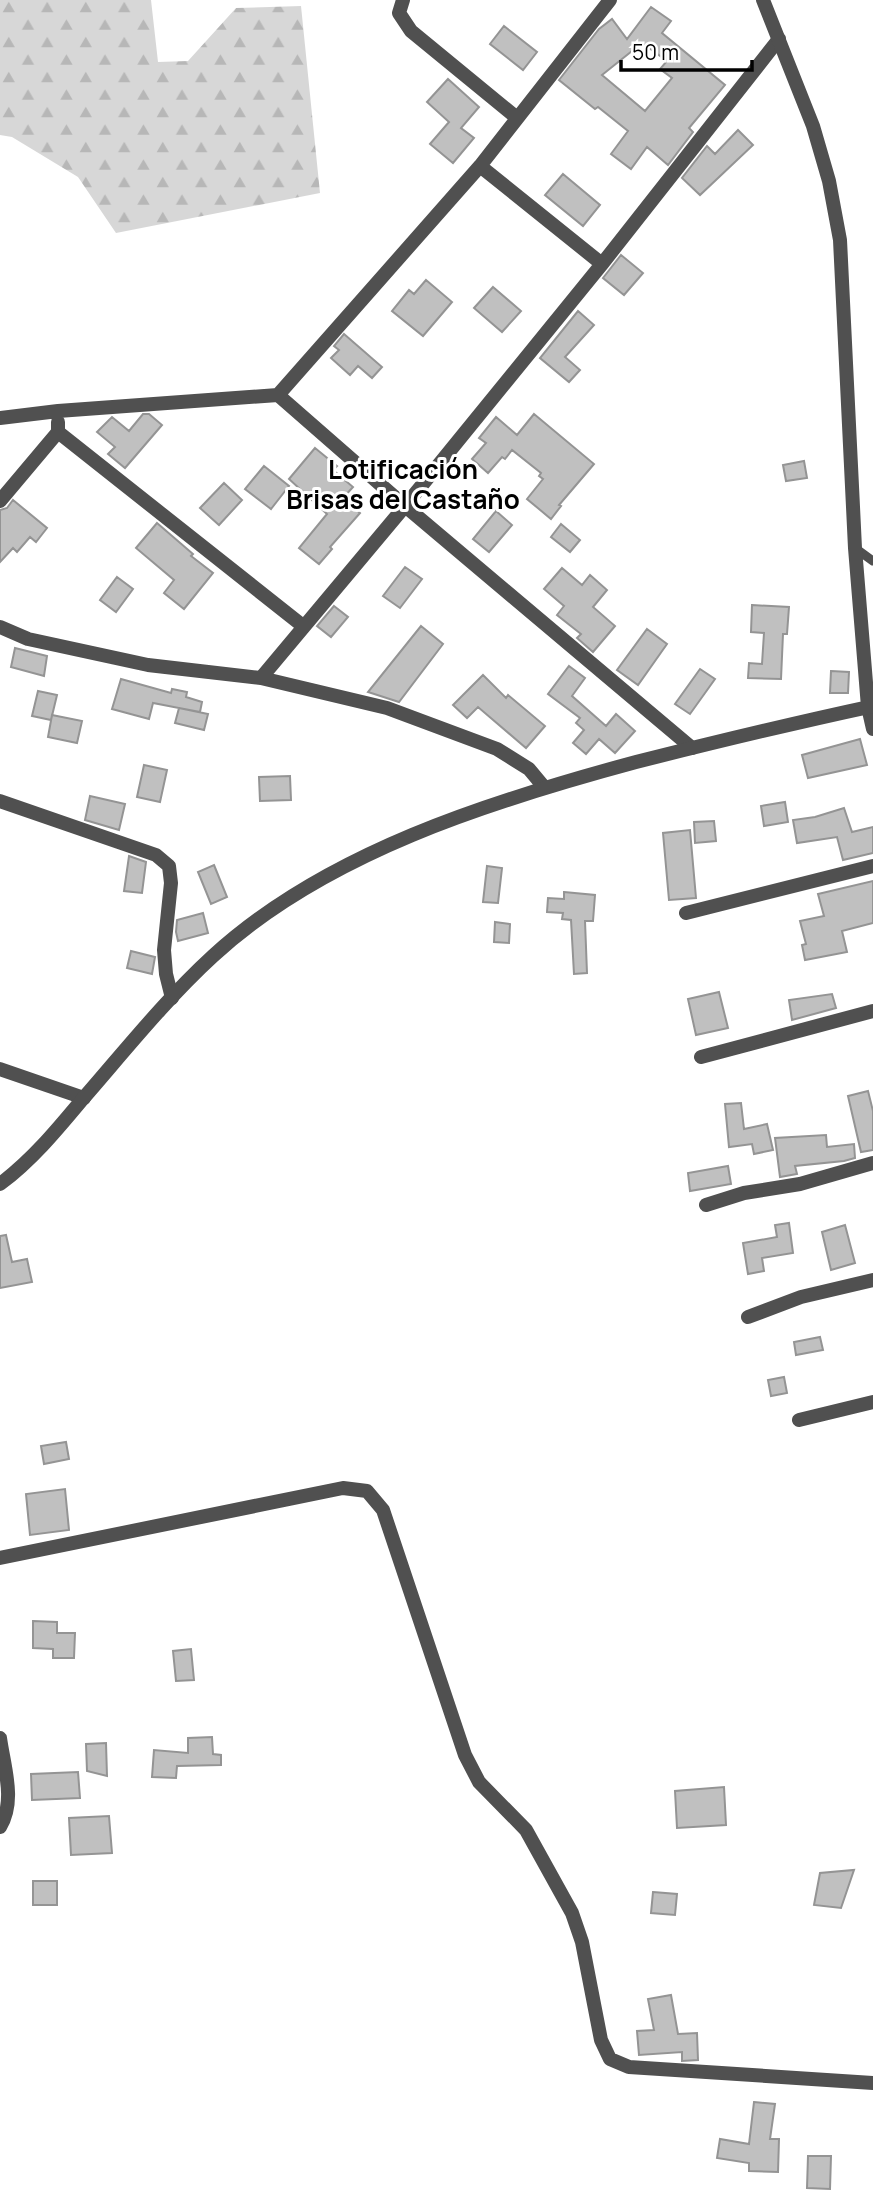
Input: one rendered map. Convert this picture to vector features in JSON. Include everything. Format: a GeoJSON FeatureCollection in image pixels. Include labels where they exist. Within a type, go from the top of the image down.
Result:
{"type":"FeatureCollection","features":[{"type":"Feature","properties":{"kind":"street"},"geometry":{"type":"LineString","coordinates":[[403,0],[399,13],[411,31],[517,118]]}},
{"type":"Feature","properties":{"kind":"street"},"geometry":{"type":"LineString","coordinates":[[0,418],[58,411],[278,395],[480,166],[610,0]]}},
{"type":"Feature","properties":{"kind":"street"},"geometry":{"type":"LineString","coordinates":[[763,0],[813,127],[829,181],[840,240],[855,548],[868,638],[873,729]]}},
{"type":"Feature","properties":{"kind":"street"},"geometry":{"type":"LineString","coordinates":[[261,678],[602,264],[779,39]]}},
{"type":"Feature","properties":{"kind":"street"},"geometry":{"type":"LineString","coordinates":[[480,166],[602,264]]}},
{"type":"Feature","properties":{"kind":"street"},"geometry":{"type":"LineString","coordinates":[[278,395],[692,748]]}},
{"type":"Feature","properties":{"kind":"street"},"geometry":{"type":"LineString","coordinates":[[0,501],[58,432],[58,411]]}},
{"type":"Feature","properties":{"kind":"street"},"geometry":{"type":"LineString","coordinates":[[58,432],[303,626]]}},
{"type":"Feature","properties":{"kind":"street"},"geometry":{"type":"LineString","coordinates":[[0,627],[28,639],[148,665],[261,678],[387,708],[498,749],[529,769],[544,787]]}},
{"type":"Feature","properties":{"kind":"street"},"geometry":{"type":"LineString","coordinates":[[0,1184],[14,1174],[50,1138],[211,957],[292,895],[349,865],[422,832],[544,787],[692,748],[870,707]]}},
{"type":"Feature","properties":{"kind":"street"},"geometry":{"type":"LineString","coordinates":[[0,801],[156,855],[169,866],[171,883],[164,950],[172,998]]}},
{"type":"Feature","properties":{"kind":"street"},"geometry":{"type":"LineString","coordinates":[[686,913],[873,866]]}},
{"type":"Feature","properties":{"kind":"street"},"geometry":{"type":"LineString","coordinates":[[701,1057],[873,1011]]}},
{"type":"Feature","properties":{"kind":"street"},"geometry":{"type":"LineString","coordinates":[[0,1069],[84,1098]]}},
{"type":"Feature","properties":{"kind":"street"},"geometry":{"type":"LineString","coordinates":[[706,1205],[744,1193],[800,1184],[873,1163]]}},
{"type":"Feature","properties":{"kind":"street"},"geometry":{"type":"LineString","coordinates":[[748,1317],[800,1297],[873,1280]]}},
{"type":"Feature","properties":{"kind":"street"},"geometry":{"type":"LineString","coordinates":[[799,1420],[873,1402]]}},
{"type":"Feature","properties":{"kind":"street"},"geometry":{"type":"LineString","coordinates":[[0,1558],[343,1488],[367,1491],[383,1510],[465,1755],[480,1782],[526,1830],[572,1913],[582,1942],[601,2040],[610,2059],[629,2067],[873,2083]]}},
{"type":"Feature","properties":{"kind":"street"},"geometry":{"type":"LineString","coordinates":[[0,1738],[9,1798],[8,1815],[0,1827]]}},
{"type":"Feature","properties":{"kind":"lane"},"geometry":{"type":"LineString","coordinates":[[855,548],[873,561]]}},
{"type":"Feature","properties":{"kind":"green space"},"geometry":{"type":"Polygon","coordinates":[[[0,0],[151,0],[158,62],[188,61],[236,8],[301,6],[320,193],[116,233],[78,177],[12,137],[0,135],[0,0]]]}},
{"type":"Feature","properties":{"kind":"building"},"geometry":{"type":"Polygon","coordinates":[[[651,7],[671,21],[662,33],[725,85],[689,128],[693,132],[668,165],[647,147],[631,169],[611,154],[628,131],[559,80],[599,29],[612,19],[627,39],[651,7]],[[642,43],[602,75],[645,111],[672,78],[660,69],[667,61],[642,43]]]}},
{"type":"Feature","properties":{"kind":"building"},"geometry":{"type":"Polygon","coordinates":[[[504,26],[537,52],[523,70],[490,44],[504,26]]]}},
{"type":"Feature","properties":{"kind":"building"},"geometry":{"type":"Polygon","coordinates":[[[448,79],[479,107],[461,128],[474,138],[453,163],[430,144],[449,122],[427,102],[448,79]]]}},
{"type":"Feature","properties":{"kind":"building"},"geometry":{"type":"Polygon","coordinates":[[[738,130],[753,145],[700,195],[682,178],[707,146],[715,154],[738,130]]]}},
{"type":"Feature","properties":{"kind":"building"},"geometry":{"type":"Polygon","coordinates":[[[563,174],[600,205],[583,226],[545,195],[563,174]]]}},
{"type":"Feature","properties":{"kind":"building"},"geometry":{"type":"Polygon","coordinates":[[[621,255],[643,273],[624,295],[603,278],[621,255]]]}},
{"type":"Feature","properties":{"kind":"building"},"geometry":{"type":"Polygon","coordinates":[[[426,280],[452,302],[423,336],[392,311],[409,290],[414,294],[426,280]]]}},
{"type":"Feature","properties":{"kind":"building"},"geometry":{"type":"Polygon","coordinates":[[[493,287],[521,311],[502,332],[474,308],[493,287]]]}},
{"type":"Feature","properties":{"kind":"building"},"geometry":{"type":"Polygon","coordinates":[[[578,311],[594,325],[565,357],[580,370],[569,382],[540,358],[578,311]]]}},
{"type":"Feature","properties":{"kind":"building"},"geometry":{"type":"Polygon","coordinates":[[[344,334],[382,367],[372,378],[358,366],[350,375],[331,358],[339,350],[334,346],[344,334]]]}},
{"type":"Feature","properties":{"kind":"building"},"geometry":{"type":"Polygon","coordinates":[[[143,414],[149,414],[162,425],[125,468],[108,454],[115,447],[97,432],[112,417],[129,431],[143,414]]]}},
{"type":"Feature","properties":{"kind":"building"},"geometry":{"type":"Polygon","coordinates":[[[534,414],[594,464],[559,505],[561,506],[551,519],[527,499],[543,479],[539,476],[541,473],[512,450],[488,473],[472,459],[486,443],[479,438],[496,417],[517,435],[534,414]]]}},
{"type":"Feature","properties":{"kind":"building"},"geometry":{"type":"Polygon","coordinates":[[[315,448],[337,466],[333,470],[353,487],[343,498],[360,513],[319,564],[299,548],[327,514],[289,479],[315,448]]]}},
{"type":"Feature","properties":{"kind":"building"},"geometry":{"type":"Polygon","coordinates":[[[804,461],[807,478],[786,481],[783,465],[804,461]]]}},
{"type":"Feature","properties":{"kind":"building"},"geometry":{"type":"Polygon","coordinates":[[[264,466],[289,486],[271,509],[245,489],[264,466]]]}},
{"type":"Feature","properties":{"kind":"building"},"geometry":{"type":"Polygon","coordinates":[[[224,483],[242,500],[219,525],[200,508],[224,483]]]}},
{"type":"Feature","properties":{"kind":"building"},"geometry":{"type":"Polygon","coordinates":[[[13,500],[47,528],[36,542],[30,537],[17,552],[13,548],[0,562],[0,510],[7,508],[13,500]]]}},
{"type":"Feature","properties":{"kind":"building"},"geometry":{"type":"Polygon","coordinates":[[[496,511],[512,525],[489,552],[473,539],[496,511]]]}},
{"type":"Feature","properties":{"kind":"building"},"geometry":{"type":"Polygon","coordinates":[[[157,523],[213,573],[184,609],[164,593],[174,580],[136,548],[157,523]]]}},
{"type":"Feature","properties":{"kind":"building"},"geometry":{"type":"Polygon","coordinates":[[[561,524],[580,540],[570,552],[551,537],[561,524]]]}},
{"type":"Feature","properties":{"kind":"building"},"geometry":{"type":"Polygon","coordinates":[[[405,567],[422,579],[400,608],[383,596],[405,567]]]}},
{"type":"Feature","properties":{"kind":"building"},"geometry":{"type":"Polygon","coordinates":[[[562,568],[582,585],[590,575],[607,590],[593,607],[615,626],[593,652],[577,638],[581,634],[557,615],[564,606],[544,589],[562,568]]]}},
{"type":"Feature","properties":{"kind":"building"},"geometry":{"type":"Polygon","coordinates":[[[117,577],[133,589],[116,612],[100,600],[117,577]]]}},
{"type":"Feature","properties":{"kind":"building"},"geometry":{"type":"Polygon","coordinates":[[[752,605],[789,607],[787,634],[783,634],[781,679],[748,678],[749,663],[762,664],[764,633],[751,632],[752,605]]]}},
{"type":"Feature","properties":{"kind":"building"},"geometry":{"type":"Polygon","coordinates":[[[334,606],[348,617],[331,637],[317,626],[334,606]]]}},
{"type":"Feature","properties":{"kind":"building"},"geometry":{"type":"Polygon","coordinates":[[[421,626],[443,644],[399,702],[368,692],[421,626]]]}},
{"type":"Feature","properties":{"kind":"building"},"geometry":{"type":"Polygon","coordinates":[[[647,629],[667,644],[638,685],[617,670],[647,629]]]}},
{"type":"Feature","properties":{"kind":"building"},"geometry":{"type":"Polygon","coordinates":[[[15,648],[47,656],[44,676],[11,667],[15,648]]]}},
{"type":"Feature","properties":{"kind":"building"},"geometry":{"type":"Polygon","coordinates":[[[569,666],[585,678],[572,696],[606,726],[616,714],[635,731],[615,753],[599,739],[586,754],[573,743],[584,730],[576,723],[580,718],[548,694],[569,666]]]}},
{"type":"Feature","properties":{"kind":"building"},"geometry":{"type":"Polygon","coordinates":[[[700,669],[715,679],[690,714],[675,704],[700,669]]]}},
{"type":"Feature","properties":{"kind":"building"},"geometry":{"type":"Polygon","coordinates":[[[831,671],[849,672],[848,693],[830,693],[831,671]]]}},
{"type":"Feature","properties":{"kind":"building"},"geometry":{"type":"Polygon","coordinates":[[[483,675],[506,698],[508,695],[545,726],[526,748],[478,707],[467,718],[453,705],[483,675]]]}},
{"type":"Feature","properties":{"kind":"building"},"geometry":{"type":"Polygon","coordinates":[[[121,679],[171,693],[172,689],[187,692],[186,697],[202,702],[200,712],[153,703],[149,719],[112,709],[121,679]]]}},
{"type":"Feature","properties":{"kind":"building"},"geometry":{"type":"Polygon","coordinates":[[[38,691],[57,695],[51,720],[32,716],[38,691]]]}},
{"type":"Feature","properties":{"kind":"building"},"geometry":{"type":"Polygon","coordinates":[[[179,708],[208,714],[204,730],[175,723],[179,708]]]}},
{"type":"Feature","properties":{"kind":"building"},"geometry":{"type":"Polygon","coordinates":[[[52,715],[82,721],[77,743],[48,737],[52,715]]]}},
{"type":"Feature","properties":{"kind":"building"},"geometry":{"type":"Polygon","coordinates":[[[860,739],[867,765],[808,778],[802,755],[860,739]]]}},
{"type":"Feature","properties":{"kind":"building"},"geometry":{"type":"Polygon","coordinates":[[[144,765],[167,770],[160,802],[137,797],[144,765]]]}},
{"type":"Feature","properties":{"kind":"building"},"geometry":{"type":"Polygon","coordinates":[[[290,776],[291,800],[260,801],[259,777],[290,776]]]}},
{"type":"Feature","properties":{"kind":"building"},"geometry":{"type":"Polygon","coordinates":[[[90,796],[125,804],[119,830],[85,820],[90,796]]]}},
{"type":"Feature","properties":{"kind":"building"},"geometry":{"type":"Polygon","coordinates":[[[785,802],[788,822],[764,826],[761,806],[785,802]]]}},
{"type":"Feature","properties":{"kind":"building"},"geometry":{"type":"Polygon","coordinates":[[[844,808],[852,832],[873,827],[873,853],[843,860],[837,837],[797,843],[793,820],[815,817],[844,808]]]}},
{"type":"Feature","properties":{"kind":"building"},"geometry":{"type":"Polygon","coordinates":[[[714,821],[716,841],[695,843],[694,822],[714,821]]]}},
{"type":"Feature","properties":{"kind":"building"},"geometry":{"type":"Polygon","coordinates":[[[690,830],[696,898],[669,900],[663,833],[690,830]]]}},
{"type":"Feature","properties":{"kind":"building"},"geometry":{"type":"Polygon","coordinates":[[[129,856],[146,862],[142,893],[124,891],[129,856]]]}},
{"type":"Feature","properties":{"kind":"building"},"geometry":{"type":"Polygon","coordinates":[[[214,865],[227,897],[211,904],[198,872],[214,865]]]}},
{"type":"Feature","properties":{"kind":"building"},"geometry":{"type":"Polygon","coordinates":[[[487,866],[502,868],[498,903],[483,902],[487,866]]]}},
{"type":"Feature","properties":{"kind":"building"},"geometry":{"type":"Polygon","coordinates":[[[873,881],[873,923],[842,931],[847,952],[805,960],[802,945],[806,944],[800,921],[824,916],[818,894],[873,881]]]}},
{"type":"Feature","properties":{"kind":"building"},"geometry":{"type":"Polygon","coordinates":[[[564,892],[595,895],[593,921],[585,921],[587,973],[574,974],[571,920],[562,919],[563,913],[547,912],[548,898],[564,899],[564,892]]]}},
{"type":"Feature","properties":{"kind":"building"},"geometry":{"type":"Polygon","coordinates":[[[203,913],[208,933],[178,941],[177,920],[203,913]]]}},
{"type":"Feature","properties":{"kind":"building"},"geometry":{"type":"Polygon","coordinates":[[[495,922],[510,924],[509,943],[494,942],[495,922]]]}},
{"type":"Feature","properties":{"kind":"building"},"geometry":{"type":"Polygon","coordinates":[[[131,951],[155,957],[152,974],[127,968],[131,951]]]}},
{"type":"Feature","properties":{"kind":"building"},"geometry":{"type":"Polygon","coordinates":[[[719,992],[728,1028],[696,1035],[688,999],[719,992]]]}},
{"type":"Feature","properties":{"kind":"building"},"geometry":{"type":"Polygon","coordinates":[[[832,994],[836,1008],[792,1020],[789,1000],[832,994]]]}},
{"type":"Feature","properties":{"kind":"building"},"geometry":{"type":"Polygon","coordinates":[[[868,1091],[873,1111],[873,1150],[861,1152],[848,1096],[868,1091]]]}},
{"type":"Feature","properties":{"kind":"building"},"geometry":{"type":"Polygon","coordinates":[[[741,1103],[744,1129],[767,1124],[773,1150],[754,1154],[752,1144],[729,1147],[725,1104],[741,1103]]]}},
{"type":"Feature","properties":{"kind":"building"},"geometry":{"type":"Polygon","coordinates":[[[826,1135],[827,1147],[854,1144],[855,1158],[795,1166],[797,1174],[780,1177],[775,1138],[826,1135]]]}},
{"type":"Feature","properties":{"kind":"building"},"geometry":{"type":"Polygon","coordinates":[[[728,1166],[731,1184],[690,1191],[688,1173],[728,1166]]]}},
{"type":"Feature","properties":{"kind":"building"},"geometry":{"type":"Polygon","coordinates":[[[789,1223],[793,1253],[762,1258],[764,1271],[748,1274],[743,1243],[777,1237],[775,1225],[789,1223]]]}},
{"type":"Feature","properties":{"kind":"building"},"geometry":{"type":"Polygon","coordinates":[[[845,1225],[855,1263],[831,1270],[822,1232],[845,1225]]]}},
{"type":"Feature","properties":{"kind":"building"},"geometry":{"type":"Polygon","coordinates":[[[6,1235],[12,1262],[27,1259],[32,1282],[0,1288],[0,1236],[6,1235]]]}},
{"type":"Feature","properties":{"kind":"building"},"geometry":{"type":"Polygon","coordinates":[[[820,1337],[823,1350],[796,1355],[794,1342],[820,1337]]]}},
{"type":"Feature","properties":{"kind":"building"},"geometry":{"type":"Polygon","coordinates":[[[784,1377],[787,1393],[771,1396],[768,1380],[784,1377]]]}},
{"type":"Feature","properties":{"kind":"building"},"geometry":{"type":"Polygon","coordinates":[[[66,1442],[69,1459],[44,1464],[41,1446],[66,1442]]]}},
{"type":"Feature","properties":{"kind":"building"},"geometry":{"type":"Polygon","coordinates":[[[65,1489],[69,1530],[30,1535],[26,1494],[65,1489]]]}},
{"type":"Feature","properties":{"kind":"building"},"geometry":{"type":"Polygon","coordinates":[[[33,1621],[57,1622],[57,1633],[75,1633],[74,1658],[53,1658],[53,1649],[33,1648],[33,1621]]]}},
{"type":"Feature","properties":{"kind":"building"},"geometry":{"type":"Polygon","coordinates":[[[191,1649],[194,1680],[176,1681],[173,1651],[191,1649]]]}},
{"type":"Feature","properties":{"kind":"building"},"geometry":{"type":"Polygon","coordinates":[[[212,1737],[213,1754],[221,1755],[221,1765],[177,1766],[176,1778],[152,1777],[154,1750],[188,1753],[188,1738],[212,1737]]]}},
{"type":"Feature","properties":{"kind":"building"},"geometry":{"type":"Polygon","coordinates":[[[106,1743],[107,1776],[87,1771],[86,1744],[106,1743]]]}},
{"type":"Feature","properties":{"kind":"building"},"geometry":{"type":"Polygon","coordinates":[[[78,1772],[80,1798],[32,1800],[31,1774],[78,1772]]]}},
{"type":"Feature","properties":{"kind":"building"},"geometry":{"type":"Polygon","coordinates":[[[724,1787],[726,1825],[677,1828],[675,1791],[724,1787]]]}},
{"type":"Feature","properties":{"kind":"building"},"geometry":{"type":"Polygon","coordinates":[[[109,1816],[112,1853],[71,1855],[69,1818],[109,1816]]]}},
{"type":"Feature","properties":{"kind":"building"},"geometry":{"type":"Polygon","coordinates":[[[854,1870],[841,1908],[814,1905],[820,1873],[854,1870]]]}},
{"type":"Feature","properties":{"kind":"building"},"geometry":{"type":"Polygon","coordinates":[[[33,1881],[57,1881],[57,1905],[33,1905],[33,1881]]]}},
{"type":"Feature","properties":{"kind":"building"},"geometry":{"type":"Polygon","coordinates":[[[653,1892],[677,1894],[675,1915],[651,1913],[653,1892]]]}},
{"type":"Feature","properties":{"kind":"building"},"geometry":{"type":"Polygon","coordinates":[[[671,1995],[678,2034],[697,2033],[698,2060],[682,2061],[682,2052],[639,2055],[637,2031],[654,2030],[648,1999],[671,1995]]]}},
{"type":"Feature","properties":{"kind":"building"},"geometry":{"type":"Polygon","coordinates":[[[754,2102],[775,2104],[770,2139],[779,2139],[778,2172],[749,2171],[749,2163],[717,2158],[720,2139],[749,2144],[754,2102]]]}},
{"type":"Feature","properties":{"kind":"building"},"geometry":{"type":"Polygon","coordinates":[[[808,2156],[831,2156],[830,2189],[807,2188],[808,2156]]]}},
{"type":"Feature","properties":{"kind":"district","name":"Lotificación Brisas del Castaño"},"geometry":{"type":"Point","coordinates":[403,485]}}]}
